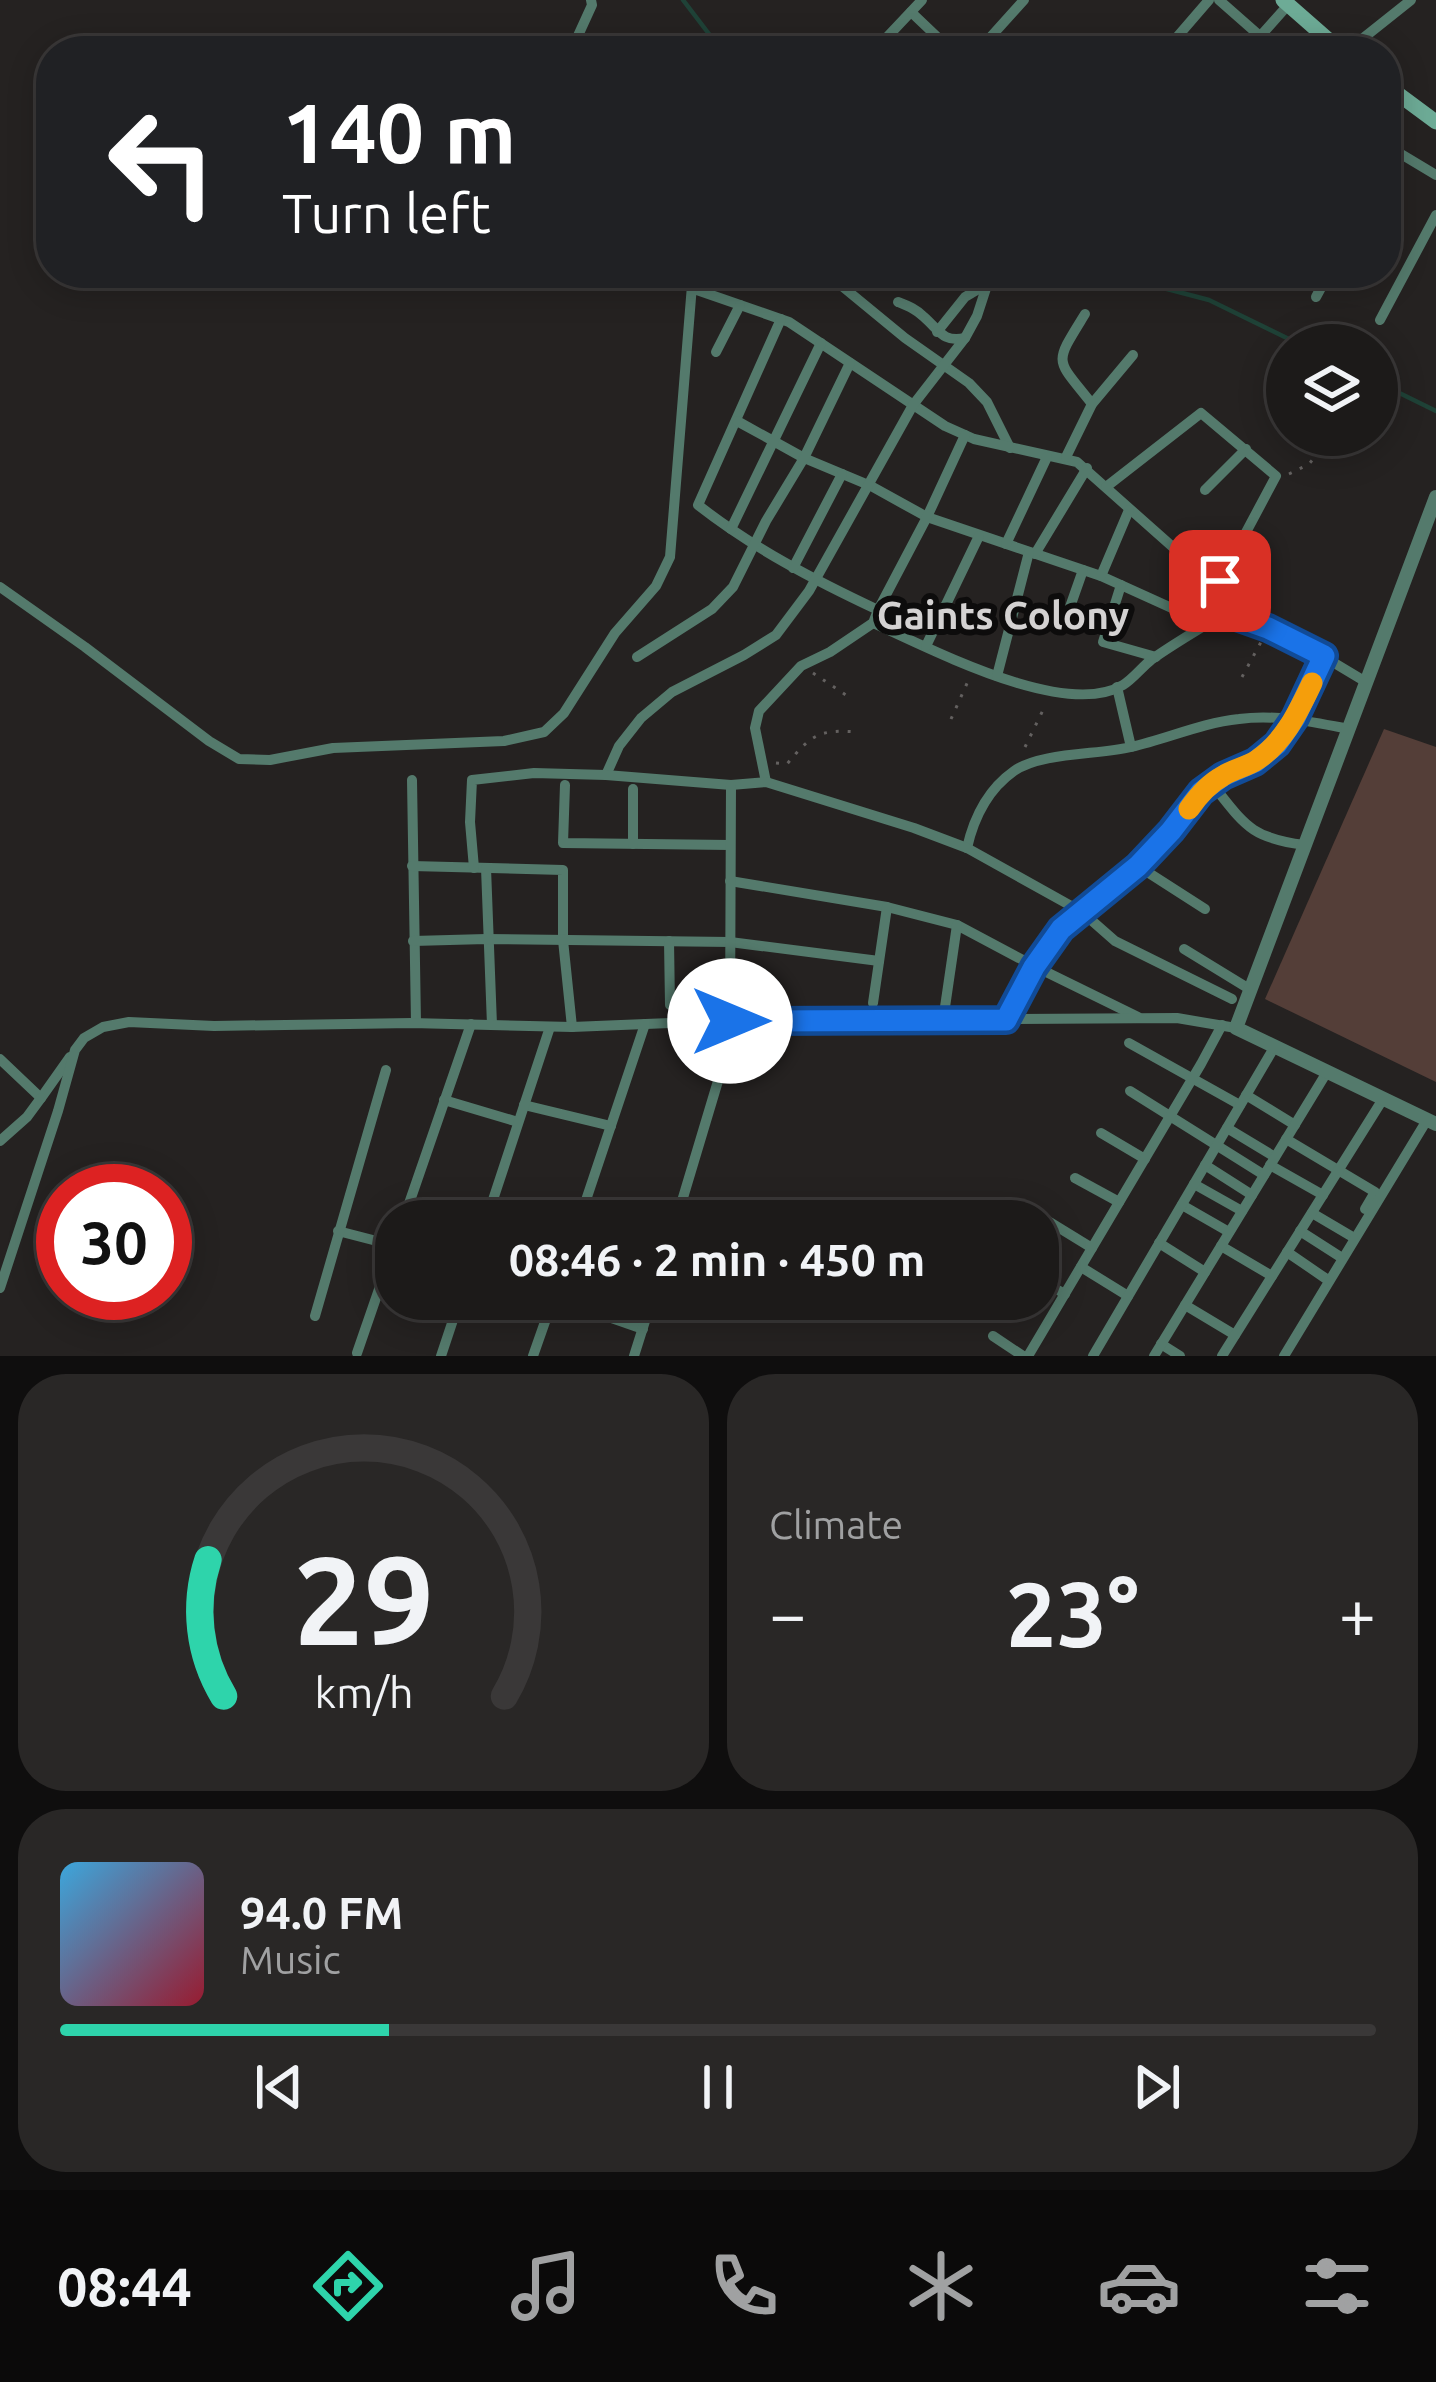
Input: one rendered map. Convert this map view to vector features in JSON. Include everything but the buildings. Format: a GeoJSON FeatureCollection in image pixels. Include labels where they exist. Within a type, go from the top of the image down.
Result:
{"type":"FeatureCollection","features":[{"type":"Feature","properties":{"kind":"main road"},"geometry":{"type":"LineString","coordinates":[[1286,3],[1326,36]]}},
{"type":"Feature","properties":{"kind":"main road"},"geometry":{"type":"LineString","coordinates":[[1401,95],[1433,116]]}},
{"type":"Feature","properties":{"kind":"street"},"geometry":{"type":"LineString","coordinates":[[578,36],[591,0]]}},
{"type":"Feature","properties":{"kind":"street"},"geometry":{"type":"LineString","coordinates":[[888,36],[922,0]]}},
{"type":"Feature","properties":{"kind":"street"},"geometry":{"type":"LineString","coordinates":[[992,36],[1024,0]]}},
{"type":"Feature","properties":{"kind":"street"},"geometry":{"type":"LineString","coordinates":[[1178,36],[1209,0]]}},
{"type":"Feature","properties":{"kind":"street"},"geometry":{"type":"LineString","coordinates":[[1219,0],[1261,36],[1286,3]]}},
{"type":"Feature","properties":{"kind":"street"},"geometry":{"type":"LineString","coordinates":[[1364,36],[1411,0]]}},
{"type":"Feature","properties":{"kind":"street"},"geometry":{"type":"LineString","coordinates":[[910,12],[936,36]]}},
{"type":"Feature","properties":{"kind":"street"},"geometry":{"type":"LineString","coordinates":[[1401,155],[1436,175]]}},
{"type":"Feature","properties":{"kind":"street"},"geometry":{"type":"LineString","coordinates":[[1401,279],[1436,215]]}},
{"type":"Feature","properties":{"kind":"street"},"geometry":{"type":"LineString","coordinates":[[0,587],[239,759],[270,760],[333,748],[504,740],[544,732],[564,712],[615,633],[656,586],[670,557],[692,288],[781,319],[945,426],[1010,448],[1066,457],[1087,468],[1129,510],[1220,581],[1234,616]]}},
{"type":"Feature","properties":{"kind":"street"},"geometry":{"type":"LineString","coordinates":[[843,288],[969,383],[987,402],[1010,448]]}},
{"type":"Feature","properties":{"kind":"street"},"geometry":{"type":"LineString","coordinates":[[937,332],[976,288]]}},
{"type":"Feature","properties":{"kind":"street"},"geometry":{"type":"LineString","coordinates":[[606,775],[640,718],[673,692],[776,635],[815,581],[914,405],[965,338],[985,288]]}},
{"type":"Feature","properties":{"kind":"street"},"geometry":{"type":"LineString","coordinates":[[1316,297],[1321,288]]}},
{"type":"Feature","properties":{"kind":"street"},"geometry":{"type":"LineString","coordinates":[[1379,320],[1396,288]]}},
{"type":"Feature","properties":{"kind":"street"},"geometry":{"type":"LineString","coordinates":[[898,302],[914,308],[937,332],[954,341],[965,338]]}},
{"type":"Feature","properties":{"kind":"street"},"geometry":{"type":"LineString","coordinates":[[716,352],[740,305]]}},
{"type":"Feature","properties":{"kind":"street"},"geometry":{"type":"LineString","coordinates":[[1085,314],[1061,360],[1092,404]]}},
{"type":"Feature","properties":{"kind":"street"},"geometry":{"type":"LineString","coordinates":[[781,319],[698,505],[815,581],[878,610]]}},
{"type":"Feature","properties":{"kind":"street"},"geometry":{"type":"LineString","coordinates":[[731,529],[820,343]]}},
{"type":"Feature","properties":{"kind":"street"},"geometry":{"type":"LineString","coordinates":[[1066,457],[1092,404],[1133,355]]}},
{"type":"Feature","properties":{"kind":"street"},"geometry":{"type":"LineString","coordinates":[[638,657],[712,609],[734,587],[805,458],[850,362]]}},
{"type":"Feature","properties":{"kind":"street"},"geometry":{"type":"LineString","coordinates":[[1106,487],[1201,413],[1246,449],[1276,476],[1220,581]]}},
{"type":"Feature","properties":{"kind":"street"},"geometry":{"type":"LineString","coordinates":[[737,421],[928,517],[1101,576],[1207,624]]}},
{"type":"Feature","properties":{"kind":"street"},"geometry":{"type":"LineString","coordinates":[[766,782],[755,728],[759,711],[801,666],[873,623],[965,435]]}},
{"type":"Feature","properties":{"kind":"street"},"geometry":{"type":"LineString","coordinates":[[1205,490],[1246,449]]}},
{"type":"Feature","properties":{"kind":"street"},"geometry":{"type":"LineString","coordinates":[[1006,544],[1047,457]]}},
{"type":"Feature","properties":{"kind":"street"},"geometry":{"type":"LineString","coordinates":[[997,676],[1032,553],[1087,468]]}},
{"type":"Feature","properties":{"kind":"street"},"geometry":{"type":"LineString","coordinates":[[794,568],[842,473]]}},
{"type":"Feature","properties":{"kind":"street"},"geometry":{"type":"LineString","coordinates":[[993,1336],[1025,1356],[1251,990],[1436,497]]}},
{"type":"Feature","properties":{"kind":"street"},"geometry":{"type":"LineString","coordinates":[[1101,576],[1129,510]]}},
{"type":"Feature","properties":{"kind":"street"},"geometry":{"type":"LineString","coordinates":[[926,646],[979,536]]}},
{"type":"Feature","properties":{"kind":"street"},"geometry":{"type":"LineString","coordinates":[[1064,624],[1083,570]]}},
{"type":"Feature","properties":{"kind":"street"},"geometry":{"type":"LineString","coordinates":[[1121,585],[1103,642],[1156,657]]}},
{"type":"Feature","properties":{"kind":"street"},"geometry":{"type":"LineString","coordinates":[[873,623],[997,676],[1062,694],[1096,694],[1117,687],[1207,624],[1234,616],[1324,656],[1366,682]]}},
{"type":"Feature","properties":{"kind":"street"},"geometry":{"type":"LineString","coordinates":[[1006,1020],[1061,929],[1138,866],[1201,792],[1277,744],[1295,718],[1324,656]]}},
{"type":"Feature","properties":{"kind":"street"},"geometry":{"type":"LineString","coordinates":[[1117,687],[1131,747]]}},
{"type":"Feature","properties":{"kind":"street"},"geometry":{"type":"LineString","coordinates":[[967,848],[972,825],[989,794],[1016,769],[1038,761],[1131,747],[1241,718],[1295,718],[1349,729]]}},
{"type":"Feature","properties":{"kind":"street"},"geometry":{"type":"LineString","coordinates":[[492,1025],[490,939],[470,822],[472,780],[534,773],[766,782],[914,828],[967,848],[1082,913],[1115,941],[1232,999]]}},
{"type":"Feature","properties":{"kind":"street"},"geometry":{"type":"LineString","coordinates":[[412,780],[416,1023]]}},
{"type":"Feature","properties":{"kind":"street"},"geometry":{"type":"LineString","coordinates":[[682,1200],[735,1021],[730,784]]}},
{"type":"Feature","properties":{"kind":"street"},"geometry":{"type":"LineString","coordinates":[[1212,784],[1254,832],[1273,841],[1305,845]]}},
{"type":"Feature","properties":{"kind":"street"},"geometry":{"type":"LineString","coordinates":[[565,785],[563,843],[730,845]]}},
{"type":"Feature","properties":{"kind":"street"},"geometry":{"type":"LineString","coordinates":[[633,789],[633,844]]}},
{"type":"Feature","properties":{"kind":"street"},"geometry":{"type":"LineString","coordinates":[[412,866],[563,870],[563,940],[572,1027]]}},
{"type":"Feature","properties":{"kind":"street"},"geometry":{"type":"LineString","coordinates":[[1138,866],[1205,909]]}},
{"type":"Feature","properties":{"kind":"street"},"geometry":{"type":"LineString","coordinates":[[730,881],[887,907],[957,925],[1141,1018]]}},
{"type":"Feature","properties":{"kind":"street"},"geometry":{"type":"LineString","coordinates":[[874,1004],[887,907]]}},
{"type":"Feature","properties":{"kind":"street"},"geometry":{"type":"LineString","coordinates":[[944,1007],[957,925]]}},
{"type":"Feature","properties":{"kind":"street"},"geometry":{"type":"LineString","coordinates":[[413,941],[730,942],[879,961]]}},
{"type":"Feature","properties":{"kind":"street"},"geometry":{"type":"LineString","coordinates":[[669,941],[670,1005]]}},
{"type":"Feature","properties":{"kind":"street"},"geometry":{"type":"LineString","coordinates":[[1184,949],[1251,990]]}},
{"type":"Feature","properties":{"kind":"street"},"geometry":{"type":"LineString","coordinates":[[0,1141],[27,1117],[84,1038],[103,1027],[129,1022],[572,1027],[1177,1018],[1229,1027],[1432,1122],[1303,1315]]}},
{"type":"Feature","properties":{"kind":"street"},"geometry":{"type":"LineString","coordinates":[[410,1200],[471,1024]]}},
{"type":"Feature","properties":{"kind":"street"},"geometry":{"type":"LineString","coordinates":[[586,1200],[646,1024]]}},
{"type":"Feature","properties":{"kind":"street"},"geometry":{"type":"LineString","coordinates":[[492,1200],[550,1027]]}},
{"type":"Feature","properties":{"kind":"street"},"geometry":{"type":"LineString","coordinates":[[1129,1043],[1294,1125]]}},
{"type":"Feature","properties":{"kind":"street"},"geometry":{"type":"LineString","coordinates":[[1093,1356],[1275,1046]]}},
{"type":"Feature","properties":{"kind":"street"},"geometry":{"type":"LineString","coordinates":[[0,1288],[75,1050]]}},
{"type":"Feature","properties":{"kind":"street"},"geometry":{"type":"LineString","coordinates":[[0,1059],[41,1099]]}},
{"type":"Feature","properties":{"kind":"street"},"geometry":{"type":"LineString","coordinates":[[315,1316],[386,1070]]}},
{"type":"Feature","properties":{"kind":"street"},"geometry":{"type":"LineString","coordinates":[[1180,1356],[1158,1350],[1327,1072]]}},
{"type":"Feature","properties":{"kind":"street"},"geometry":{"type":"LineString","coordinates":[[1130,1091],[1217,1145],[1270,1166],[1322,1196]]}},
{"type":"Feature","properties":{"kind":"street"},"geometry":{"type":"LineString","coordinates":[[1222,1356],[1383,1099]]}},
{"type":"Feature","properties":{"kind":"street"},"geometry":{"type":"LineString","coordinates":[[444,1100],[518,1122]]}},
{"type":"Feature","properties":{"kind":"street"},"geometry":{"type":"LineString","coordinates":[[524,1105],[611,1126]]}},
{"type":"Feature","properties":{"kind":"street"},"geometry":{"type":"LineString","coordinates":[[1227,1128],[1270,1166]]}},
{"type":"Feature","properties":{"kind":"street"},"geometry":{"type":"LineString","coordinates":[[1101,1132],[1145,1159]]}},
{"type":"Feature","properties":{"kind":"street"},"geometry":{"type":"LineString","coordinates":[[1284,1356],[1375,1192],[1286,1139]]}},
{"type":"Feature","properties":{"kind":"street"},"geometry":{"type":"LineString","coordinates":[[1205,1165],[1252,1195]]}},
{"type":"Feature","properties":{"kind":"street"},"geometry":{"type":"LineString","coordinates":[[1075,1178],[1119,1202]]}},
{"type":"Feature","properties":{"kind":"street"},"geometry":{"type":"LineString","coordinates":[[1194,1184],[1243,1211]]}},
{"type":"Feature","properties":{"kind":"street"},"geometry":{"type":"LineString","coordinates":[[1181,1205],[1229,1232]]}},
{"type":"Feature","properties":{"kind":"street"},"geometry":{"type":"LineString","coordinates":[[1312,1213],[1351,1236]]}},
{"type":"Feature","properties":{"kind":"street"},"geometry":{"type":"LineString","coordinates":[[1059,1228],[1092,1248]]}},
{"type":"Feature","properties":{"kind":"street"},"geometry":{"type":"LineString","coordinates":[[338,1231],[375,1239]]}},
{"type":"Feature","properties":{"kind":"street"},"geometry":{"type":"LineString","coordinates":[[1300,1231],[1339,1256]]}},
{"type":"Feature","properties":{"kind":"street"},"geometry":{"type":"LineString","coordinates":[[1159,1244],[1205,1272]]}},
{"type":"Feature","properties":{"kind":"street"},"geometry":{"type":"LineString","coordinates":[[1221,1246],[1272,1276]]}},
{"type":"Feature","properties":{"kind":"street"},"geometry":{"type":"LineString","coordinates":[[1287,1252],[1330,1274]]}},
{"type":"Feature","properties":{"kind":"street"},"geometry":{"type":"LineString","coordinates":[[1081,1267],[1128,1296]]}},
{"type":"Feature","properties":{"kind":"street"},"geometry":{"type":"LineString","coordinates":[[1059,1291],[1065,1294]]}},
{"type":"Feature","properties":{"kind":"street"},"geometry":{"type":"LineString","coordinates":[[357,1352],[375,1301]]}},
{"type":"Feature","properties":{"kind":"street"},"geometry":{"type":"LineString","coordinates":[[1185,1305],[1235,1335]]}},
{"type":"Feature","properties":{"kind":"street"},"geometry":{"type":"LineString","coordinates":[[441,1356],[453,1320]]}},
{"type":"Feature","properties":{"kind":"street"},"geometry":{"type":"LineString","coordinates":[[533,1356],[547,1320]]}},
{"type":"Feature","properties":{"kind":"street"},"geometry":{"type":"LineString","coordinates":[[617,1320],[643,1329]]}},
{"type":"Feature","properties":{"kind":"street"},"geometry":{"type":"LineString","coordinates":[[634,1356],[646,1320]]}},
{"type":"Feature","properties":{"kind":"path"},"geometry":{"type":"LineString","coordinates":[[1276,476],[1309,464],[1316,456]]}},
{"type":"Feature","properties":{"kind":"path"},"geometry":{"type":"LineString","coordinates":[[1241,677],[1268,628]]}},
{"type":"Feature","properties":{"kind":"path"},"geometry":{"type":"LineString","coordinates":[[801,666],[847,695]]}},
{"type":"Feature","properties":{"kind":"path"},"geometry":{"type":"LineString","coordinates":[[951,719],[974,667]]}},
{"type":"Feature","properties":{"kind":"path"},"geometry":{"type":"LineString","coordinates":[[1025,748],[1052,692]]}},
{"type":"Feature","properties":{"kind":"path"},"geometry":{"type":"LineString","coordinates":[[762,760],[787,764],[821,733],[857,732]]}},
{"type":"Feature","properties":{"kind":"shaded area"},"geometry":{"type":"Polygon","coordinates":[[[1384,729],[1436,747],[1436,1082],[1265,999],[1384,729]]]}},
{"type":"Feature","properties":{"kind":"waterway"},"geometry":{"type":"LineString","coordinates":[[683,0],[711,36]]}},
{"type":"Feature","properties":{"kind":"waterway"},"geometry":{"type":"LineString","coordinates":[[1163,288],[1209,300],[1266,328]]}},
{"type":"Feature","properties":{"kind":"waterway"},"geometry":{"type":"LineString","coordinates":[[1398,392],[1436,411]]}},
{"type":"Feature","properties":{"kind":"slow traffic"},"geometry":{"type":"LineString","coordinates":[[1189,809],[1201,792],[1277,744],[1312,683]]}},
{"type":"Feature","properties":{"kind":"district","name":"Gaints Colony"},"geometry":{"type":"Point","coordinates":[1003,615]}},
{"type":"Feature","properties":{"kind":"route"},"geometry":{"type":"LineString","coordinates":[[730,1021],[1006,1020],[1061,929],[1138,866],[1201,792],[1255,762],[1277,744],[1295,718],[1324,656],[1234,616],[1220,581]]}}]}
